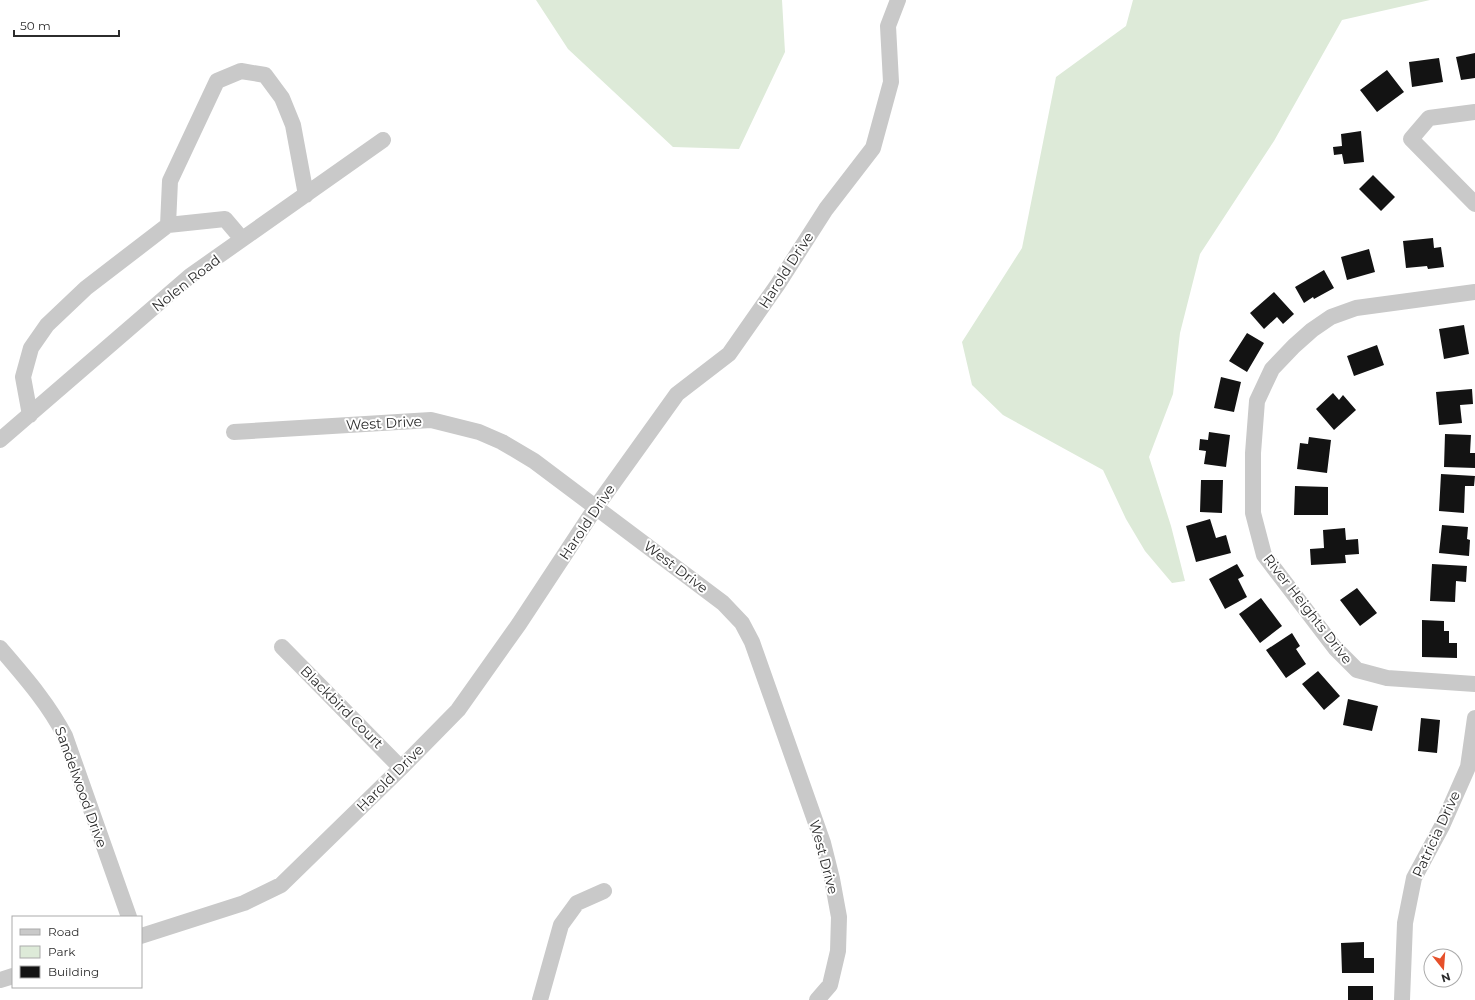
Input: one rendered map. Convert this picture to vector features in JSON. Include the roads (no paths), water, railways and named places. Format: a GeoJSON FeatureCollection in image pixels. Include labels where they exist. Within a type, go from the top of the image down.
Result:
{"type":"FeatureCollection","features":[{"type":"Feature","properties":{"kind":"street","name":"Harold Drive"},"geometry":{"type":"LineString","coordinates":[[142,936],[244,903],[281,885],[458,710],[519,624],[596,507],[677,394],[729,354],[778,284],[826,209],[873,148],[892,82],[888,26],[898,0]]}},
{"type":"Feature","properties":{"kind":"street"},"geometry":{"type":"LineString","coordinates":[[168,225],[170,181],[217,81],[241,70],[265,75],[282,98],[293,125],[306,195]]}},
{"type":"Feature","properties":{"kind":"street"},"geometry":{"type":"LineString","coordinates":[[1475,112],[1429,118],[1412,138],[1475,204]]}},
{"type":"Feature","properties":{"kind":"street","name":"Nolen Road"},"geometry":{"type":"LineString","coordinates":[[0,440],[190,276],[383,140]]}},
{"type":"Feature","properties":{"kind":"street"},"geometry":{"type":"LineString","coordinates":[[30,414],[23,377],[31,348],[47,324],[86,288],[168,225],[225,219],[242,239]]}},
{"type":"Feature","properties":{"kind":"street","name":"River Heights Drive"},"geometry":{"type":"LineString","coordinates":[[1475,292],[1356,308],[1331,317],[1312,330],[1294,346],[1272,369],[1257,401],[1253,453],[1253,513],[1264,555],[1335,648],[1357,670],[1387,678],[1475,684]]}},
{"type":"Feature","properties":{"kind":"street","name":"West Drive"},"geometry":{"type":"LineString","coordinates":[[234,432],[431,420],[479,432],[502,442],[534,461],[723,602],[742,623],[752,642],[823,843],[832,879],[839,917],[838,951],[830,985],[818,1000]]}},
{"type":"Feature","properties":{"kind":"street","name":"Blackbird Court"},"geometry":{"type":"LineString","coordinates":[[282,647],[401,768]]}},
{"type":"Feature","properties":{"kind":"street","name":"Sandelwood Drive"},"geometry":{"type":"LineString","coordinates":[[0,648],[41,697],[57,720],[65,736],[129,916]]}},
{"type":"Feature","properties":{"kind":"street","name":"Patricia Drive"},"geometry":{"type":"LineString","coordinates":[[1402,1000],[1405,923],[1414,878],[1442,826],[1468,767],[1475,718]]}},
{"type":"Feature","properties":{"kind":"street"},"geometry":{"type":"LineString","coordinates":[[540,1000],[561,925],[577,903],[604,891]]}},
{"type":"Feature","properties":{"kind":"street"},"geometry":{"type":"LineString","coordinates":[[0,980],[12,976]]}}]}
